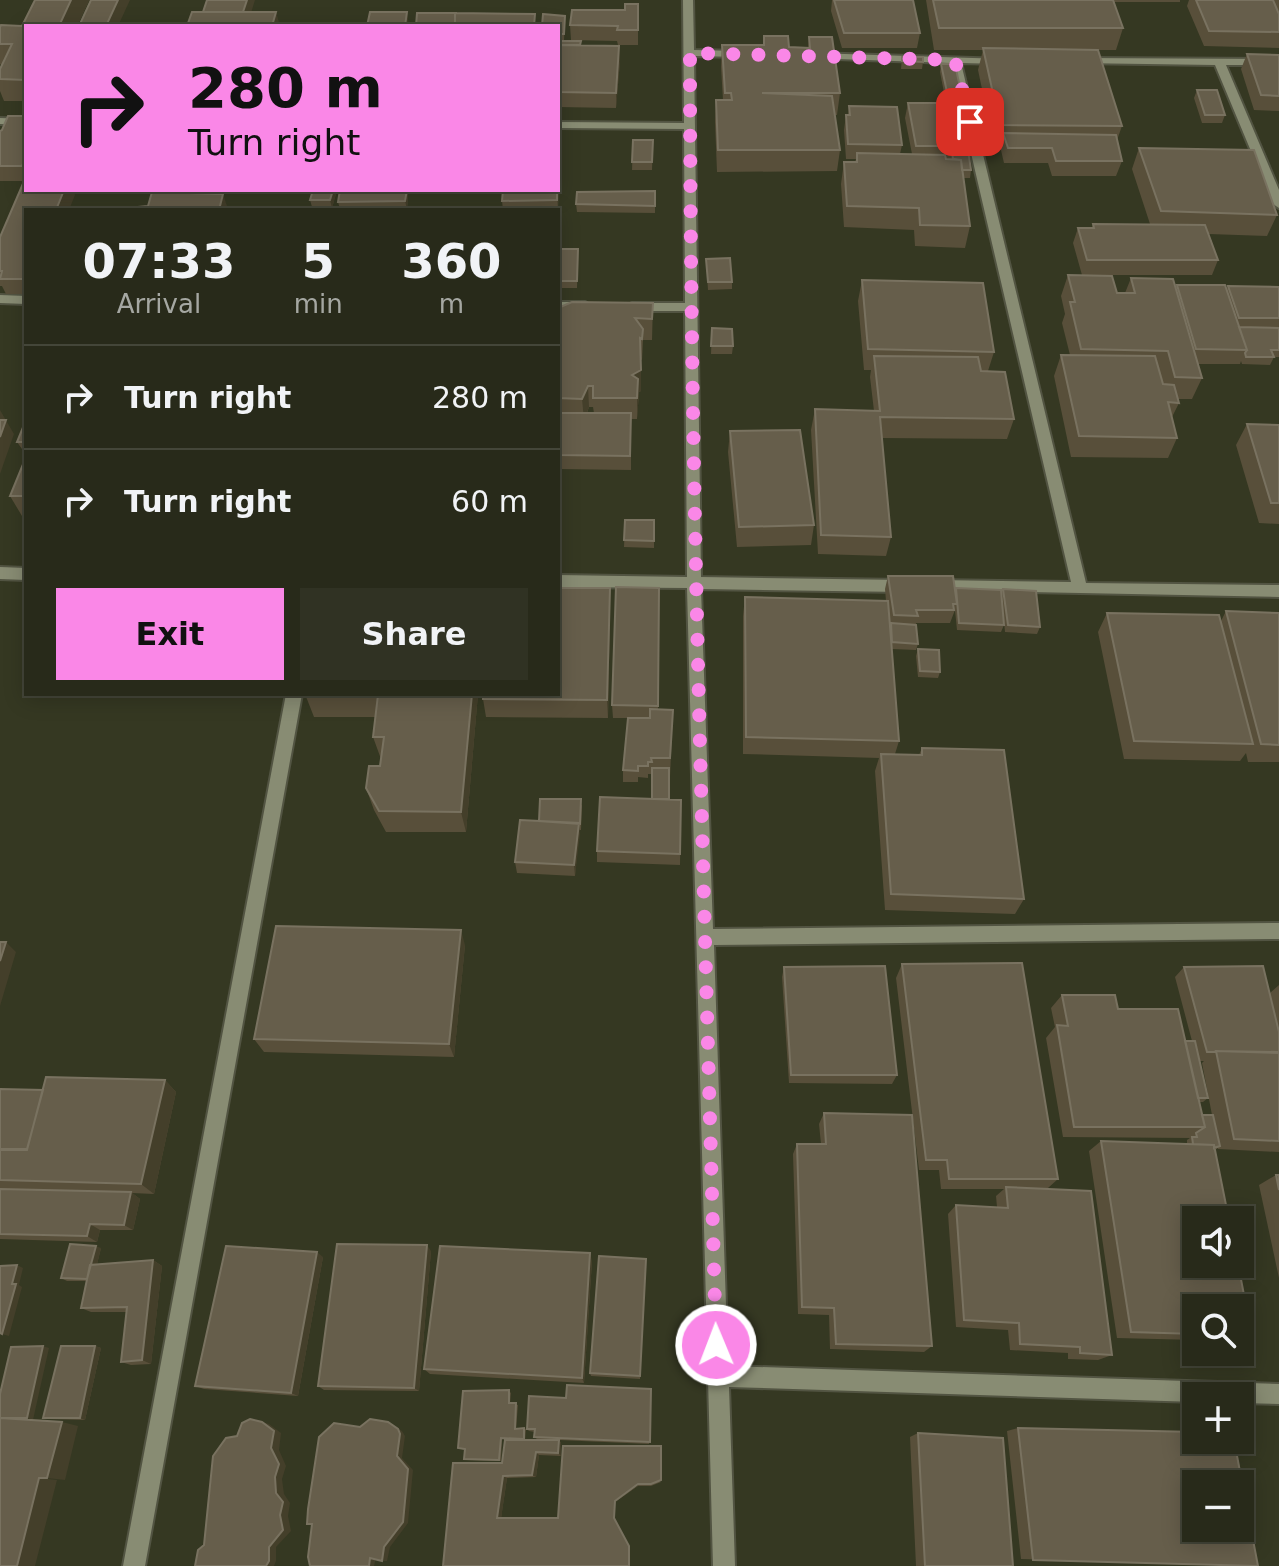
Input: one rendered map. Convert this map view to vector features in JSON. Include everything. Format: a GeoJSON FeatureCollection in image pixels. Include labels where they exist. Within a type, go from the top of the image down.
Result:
{"type":"FeatureCollection","features":[{"type":"Feature","properties":{"kind":"street"},"geometry":{"type":"LineString","coordinates":[[688,0],[694,583],[724,1566]]}},
{"type":"Feature","properties":{"kind":"street"},"geometry":{"type":"LineString","coordinates":[[690,53],[752,54]]}},
{"type":"Feature","properties":{"kind":"street"},"geometry":{"type":"LineString","coordinates":[[799,56],[1017,61]]}},
{"type":"Feature","properties":{"kind":"street"},"geometry":{"type":"LineString","coordinates":[[955,60],[1080,588]]}},
{"type":"Feature","properties":{"kind":"street"},"geometry":{"type":"LineString","coordinates":[[1064,61],[1279,62]]}},
{"type":"Feature","properties":{"kind":"street"},"geometry":{"type":"LineString","coordinates":[[1219,62],[1279,204]]}},
{"type":"Feature","properties":{"kind":"street"},"geometry":{"type":"LineString","coordinates":[[0,121],[24,122]]}},
{"type":"Feature","properties":{"kind":"street"},"geometry":{"type":"LineString","coordinates":[[560,125],[690,126]]}},
{"type":"Feature","properties":{"kind":"street"},"geometry":{"type":"LineString","coordinates":[[0,299],[24,300]]}},
{"type":"Feature","properties":{"kind":"street"},"geometry":{"type":"LineString","coordinates":[[560,306],[602,306]]}},
{"type":"Feature","properties":{"kind":"street"},"geometry":{"type":"LineString","coordinates":[[617,306],[691,307]]}},
{"type":"Feature","properties":{"kind":"street"},"geometry":{"type":"LineString","coordinates":[[0,573],[24,574]]}},
{"type":"Feature","properties":{"kind":"street"},"geometry":{"type":"LineString","coordinates":[[560,581],[1279,591]]}},
{"type":"Feature","properties":{"kind":"street"},"geometry":{"type":"LineString","coordinates":[[134,1566],[294,696]]}},
{"type":"Feature","properties":{"kind":"street"},"geometry":{"type":"LineString","coordinates":[[707,937],[1279,931]]}},
{"type":"Feature","properties":{"kind":"street"},"geometry":{"type":"LineString","coordinates":[[717,1376],[1279,1394]]}},
{"type":"Feature","properties":{"kind":"building"},"geometry":{"type":"Polygon","coordinates":[[[35,0],[71,0],[60,24],[24,24],[24,80],[0,79],[0,69],[12,44],[0,44],[0,27],[22,26],[35,0]]]}},
{"type":"Feature","properties":{"kind":"building"},"geometry":{"type":"Polygon","coordinates":[[[91,0],[118,0],[107,24],[80,24],[91,0]]]}},
{"type":"Feature","properties":{"kind":"building"},"geometry":{"type":"Polygon","coordinates":[[[207,0],[247,0],[243,12],[203,12],[207,0]]]}},
{"type":"Feature","properties":{"kind":"building"},"geometry":{"type":"Polygon","coordinates":[[[834,0],[913,0],[920,33],[844,33],[834,0]]]}},
{"type":"Feature","properties":{"kind":"building"},"geometry":{"type":"Polygon","coordinates":[[[933,0],[1113,0],[1123,28],[939,28],[933,0]]]}},
{"type":"Feature","properties":{"kind":"building"},"geometry":{"type":"Polygon","coordinates":[[[1196,0],[1273,0],[1279,14],[1279,32],[1209,31],[1196,0]]]}},
{"type":"Feature","properties":{"kind":"building"},"geometry":{"type":"Polygon","coordinates":[[[625,4],[638,4],[638,30],[617,30],[618,26],[570,25],[572,10],[625,10],[625,4]]]}},
{"type":"Feature","properties":{"kind":"building"},"geometry":{"type":"Polygon","coordinates":[[[192,12],[276,12],[273,24],[188,24],[192,12]]]}},
{"type":"Feature","properties":{"kind":"building"},"geometry":{"type":"Polygon","coordinates":[[[370,12],[407,12],[405,24],[367,24],[370,12]]]}},
{"type":"Feature","properties":{"kind":"building"},"geometry":{"type":"Polygon","coordinates":[[[417,13],[455,13],[455,24],[416,24],[417,13]]]}},
{"type":"Feature","properties":{"kind":"building"},"geometry":{"type":"Polygon","coordinates":[[[455,13],[535,14],[534,24],[455,24],[455,13]]]}},
{"type":"Feature","properties":{"kind":"building"},"geometry":{"type":"Polygon","coordinates":[[[543,14],[565,16],[564,34],[560,34],[560,24],[542,24],[543,14]]]}},
{"type":"Feature","properties":{"kind":"building"},"geometry":{"type":"Polygon","coordinates":[[[764,36],[788,36],[789,47],[810,48],[809,37],[832,37],[840,93],[762,93],[832,96],[840,150],[718,150],[716,100],[732,100],[731,93],[725,93],[722,45],[764,45],[764,36]]]}},
{"type":"Feature","properties":{"kind":"building"},"geometry":{"type":"Polygon","coordinates":[[[560,41],[581,41],[580,45],[560,45],[560,41]]]}},
{"type":"Feature","properties":{"kind":"building"},"geometry":{"type":"Polygon","coordinates":[[[560,45],[619,46],[616,93],[560,92],[560,45]]]}},
{"type":"Feature","properties":{"kind":"building"},"geometry":{"type":"Polygon","coordinates":[[[983,48],[1098,50],[1122,126],[1000,125],[983,48]]]}},
{"type":"Feature","properties":{"kind":"building"},"geometry":{"type":"Polygon","coordinates":[[[1247,54],[1279,55],[1279,96],[1261,95],[1247,54]]]}},
{"type":"Feature","properties":{"kind":"building"},"geometry":{"type":"Polygon","coordinates":[[[902,57],[923,57],[923,62],[902,61],[902,57]]]}},
{"type":"Feature","properties":{"kind":"building"},"geometry":{"type":"Polygon","coordinates":[[[941,64],[955,64],[962,97],[948,97],[941,64]]]}},
{"type":"Feature","properties":{"kind":"building"},"geometry":{"type":"Polygon","coordinates":[[[1197,90],[1217,90],[1225,115],[1205,115],[1197,90]]]}},
{"type":"Feature","properties":{"kind":"building"},"geometry":{"type":"Polygon","coordinates":[[[908,103],[955,103],[959,121],[944,120],[950,146],[916,146],[908,103]]]}},
{"type":"Feature","properties":{"kind":"building"},"geometry":{"type":"Polygon","coordinates":[[[849,106],[897,107],[902,145],[848,144],[846,115],[850,115],[849,106]]]}},
{"type":"Feature","properties":{"kind":"building"},"geometry":{"type":"Polygon","coordinates":[[[8,116],[24,116],[22,166],[0,166],[2,130],[8,116]]]}},
{"type":"Feature","properties":{"kind":"building"},"geometry":{"type":"Polygon","coordinates":[[[949,130],[965,130],[971,170],[962,170],[961,160],[953,159],[949,130]]]}},
{"type":"Feature","properties":{"kind":"building"},"geometry":{"type":"Polygon","coordinates":[[[1003,133],[1116,135],[1122,161],[1056,161],[1052,148],[1008,148],[1003,133]]]}},
{"type":"Feature","properties":{"kind":"building"},"geometry":{"type":"Polygon","coordinates":[[[633,140],[653,140],[652,162],[632,162],[633,140]]]}},
{"type":"Feature","properties":{"kind":"building"},"geometry":{"type":"Polygon","coordinates":[[[1139,148],[1254,150],[1277,215],[1161,211],[1139,148]]]}},
{"type":"Feature","properties":{"kind":"building"},"geometry":{"type":"Polygon","coordinates":[[[857,153],[945,155],[946,159],[961,160],[970,226],[920,225],[919,208],[847,206],[844,162],[857,162],[857,153]]]}},
{"type":"Feature","properties":{"kind":"building"},"geometry":{"type":"Polygon","coordinates":[[[24,181],[24,192],[63,192],[57,208],[24,208],[24,279],[0,279],[0,237],[24,181]]]}},
{"type":"Feature","properties":{"kind":"building"},"geometry":{"type":"Polygon","coordinates":[[[655,191],[655,206],[576,204],[577,192],[655,191]]]}},
{"type":"Feature","properties":{"kind":"building"},"geometry":{"type":"Polygon","coordinates":[[[152,192],[223,194],[220,208],[137,208],[148,206],[152,192]]]}},
{"type":"Feature","properties":{"kind":"building"},"geometry":{"type":"Polygon","coordinates":[[[312,192],[332,192],[330,200],[310,200],[312,192]]]}},
{"type":"Feature","properties":{"kind":"building"},"geometry":{"type":"Polygon","coordinates":[[[340,192],[407,192],[405,201],[338,202],[340,192]]]}},
{"type":"Feature","properties":{"kind":"building"},"geometry":{"type":"Polygon","coordinates":[[[503,192],[557,192],[557,200],[502,201],[503,192]]]}},
{"type":"Feature","properties":{"kind":"building"},"geometry":{"type":"Polygon","coordinates":[[[1093,224],[1205,225],[1218,260],[1087,260],[1078,228],[1094,228],[1093,224]]]}},
{"type":"Feature","properties":{"kind":"building"},"geometry":{"type":"Polygon","coordinates":[[[560,249],[578,249],[577,281],[560,281],[560,249]]]}},
{"type":"Feature","properties":{"kind":"building"},"geometry":{"type":"Polygon","coordinates":[[[730,258],[732,282],[708,282],[706,259],[730,258]]]}},
{"type":"Feature","properties":{"kind":"building"},"geometry":{"type":"Polygon","coordinates":[[[1068,275],[1112,276],[1117,293],[1135,293],[1131,278],[1173,279],[1202,378],[1175,377],[1168,351],[1081,349],[1070,302],[1075,302],[1068,275]]]}},
{"type":"Feature","properties":{"kind":"building"},"geometry":{"type":"Polygon","coordinates":[[[862,280],[983,283],[994,352],[868,349],[862,280]]]}},
{"type":"Feature","properties":{"kind":"building"},"geometry":{"type":"Polygon","coordinates":[[[1177,285],[1225,285],[1247,350],[1196,349],[1177,285]]]}},
{"type":"Feature","properties":{"kind":"building"},"geometry":{"type":"Polygon","coordinates":[[[1228,286],[1279,287],[1279,318],[1239,318],[1228,286]]]}},
{"type":"Feature","properties":{"kind":"building"},"geometry":{"type":"Polygon","coordinates":[[[572,302],[653,303],[652,319],[635,318],[643,329],[640,338],[641,370],[632,375],[638,379],[637,398],[593,398],[593,386],[588,386],[582,399],[560,398],[560,307],[572,302]]]}},
{"type":"Feature","properties":{"kind":"building"},"geometry":{"type":"Polygon","coordinates":[[[1239,327],[1279,328],[1279,350],[1271,350],[1274,357],[1246,357],[1247,350],[1239,327]]]}},
{"type":"Feature","properties":{"kind":"building"},"geometry":{"type":"Polygon","coordinates":[[[712,328],[732,329],[733,346],[711,346],[712,328]]]}},
{"type":"Feature","properties":{"kind":"building"},"geometry":{"type":"Polygon","coordinates":[[[1061,355],[1155,356],[1163,384],[1174,385],[1179,403],[1168,402],[1177,438],[1079,436],[1061,355]]]}},
{"type":"Feature","properties":{"kind":"building"},"geometry":{"type":"Polygon","coordinates":[[[874,356],[978,357],[981,371],[1005,372],[1014,419],[880,417],[891,537],[821,535],[815,409],[880,411],[874,356]]]}},
{"type":"Feature","properties":{"kind":"building"},"geometry":{"type":"Polygon","coordinates":[[[560,413],[631,413],[630,456],[560,455],[560,413]]]}},
{"type":"Feature","properties":{"kind":"building"},"geometry":{"type":"Polygon","coordinates":[[[0,420],[6,420],[0,437],[0,420]]]}},
{"type":"Feature","properties":{"kind":"building"},"geometry":{"type":"Polygon","coordinates":[[[1247,424],[1279,425],[1279,503],[1271,503],[1247,424]]]}},
{"type":"Feature","properties":{"kind":"building"},"geometry":{"type":"Polygon","coordinates":[[[24,425],[24,442],[17,442],[24,425]]]}},
{"type":"Feature","properties":{"kind":"building"},"geometry":{"type":"Polygon","coordinates":[[[800,430],[814,525],[739,527],[730,431],[800,430]]]}},
{"type":"Feature","properties":{"kind":"building"},"geometry":{"type":"Polygon","coordinates":[[[24,462],[24,496],[10,496],[24,462]]]}},
{"type":"Feature","properties":{"kind":"building"},"geometry":{"type":"Polygon","coordinates":[[[625,520],[654,520],[654,541],[624,540],[625,520]]]}},
{"type":"Feature","properties":{"kind":"building"},"geometry":{"type":"Polygon","coordinates":[[[888,576],[953,576],[957,604],[953,604],[954,610],[916,610],[918,616],[894,615],[888,576]]]}},
{"type":"Feature","properties":{"kind":"building"},"geometry":{"type":"Polygon","coordinates":[[[616,587],[659,588],[658,706],[612,705],[616,587]]]}},
{"type":"Feature","properties":{"kind":"building"},"geometry":{"type":"Polygon","coordinates":[[[560,588],[610,588],[607,700],[483,699],[483,696],[560,696],[560,588]]]}},
{"type":"Feature","properties":{"kind":"building"},"geometry":{"type":"Polygon","coordinates":[[[956,588],[1001,590],[1004,625],[959,623],[956,588]]]}},
{"type":"Feature","properties":{"kind":"building"},"geometry":{"type":"Polygon","coordinates":[[[1003,589],[1036,591],[1040,627],[1008,625],[1003,589]]]}},
{"type":"Feature","properties":{"kind":"building"},"geometry":{"type":"Polygon","coordinates":[[[745,597],[888,601],[899,741],[746,737],[745,597]]]}},
{"type":"Feature","properties":{"kind":"building"},"geometry":{"type":"Polygon","coordinates":[[[1226,611],[1279,613],[1279,745],[1261,744],[1226,611]]]}},
{"type":"Feature","properties":{"kind":"building"},"geometry":{"type":"Polygon","coordinates":[[[1107,613],[1219,615],[1253,744],[1134,741],[1107,613]]]}},
{"type":"Feature","properties":{"kind":"building"},"geometry":{"type":"Polygon","coordinates":[[[891,623],[916,625],[918,644],[892,642],[891,623]]]}},
{"type":"Feature","properties":{"kind":"building"},"geometry":{"type":"Polygon","coordinates":[[[918,649],[939,650],[940,672],[920,671],[918,649]]]}},
{"type":"Feature","properties":{"kind":"building"},"geometry":{"type":"Polygon","coordinates":[[[378,696],[472,696],[461,812],[379,811],[366,788],[369,766],[380,766],[384,737],[373,737],[378,696]]]}},
{"type":"Feature","properties":{"kind":"building"},"geometry":{"type":"Polygon","coordinates":[[[650,709],[673,710],[670,758],[651,758],[648,766],[638,766],[638,771],[623,770],[628,718],[650,718],[650,709]]]}},
{"type":"Feature","properties":{"kind":"building"},"geometry":{"type":"Polygon","coordinates":[[[922,748],[1004,750],[1024,899],[891,894],[881,754],[922,755],[922,748]]]}},
{"type":"Feature","properties":{"kind":"building"},"geometry":{"type":"Polygon","coordinates":[[[652,768],[669,768],[669,799],[652,799],[652,768]]]}},
{"type":"Feature","properties":{"kind":"building"},"geometry":{"type":"Polygon","coordinates":[[[600,797],[681,800],[680,854],[597,851],[600,797]]]}},
{"type":"Feature","properties":{"kind":"building"},"geometry":{"type":"Polygon","coordinates":[[[540,799],[581,799],[580,824],[539,821],[540,799]]]}},
{"type":"Feature","properties":{"kind":"building"},"geometry":{"type":"Polygon","coordinates":[[[520,820],[579,823],[574,865],[515,862],[520,820]]]}},
{"type":"Feature","properties":{"kind":"building"},"geometry":{"type":"Polygon","coordinates":[[[276,926],[461,930],[449,1044],[254,1039],[276,926]]]}},
{"type":"Feature","properties":{"kind":"building"},"geometry":{"type":"Polygon","coordinates":[[[0,942],[6,942],[0,961],[0,942]]]}},
{"type":"Feature","properties":{"kind":"building"},"geometry":{"type":"Polygon","coordinates":[[[1022,963],[1058,1179],[949,1179],[947,1160],[926,1160],[902,964],[1022,963]]]}},
{"type":"Feature","properties":{"kind":"building"},"geometry":{"type":"Polygon","coordinates":[[[885,966],[897,1075],[791,1075],[784,967],[885,966]]]}},
{"type":"Feature","properties":{"kind":"building"},"geometry":{"type":"Polygon","coordinates":[[[1263,966],[1279,1032],[1279,1052],[1207,1052],[1184,967],[1263,966]]]}},
{"type":"Feature","properties":{"kind":"building"},"geometry":{"type":"Polygon","coordinates":[[[1062,995],[1115,995],[1118,1009],[1178,1009],[1205,1127],[1074,1127],[1057,1025],[1068,1026],[1062,995]]]}},
{"type":"Feature","properties":{"kind":"building"},"geometry":{"type":"Polygon","coordinates":[[[1185,1041],[1195,1041],[1208,1098],[1198,1098],[1185,1041]]]}},
{"type":"Feature","properties":{"kind":"building"},"geometry":{"type":"Polygon","coordinates":[[[1216,1051],[1279,1053],[1279,1141],[1234,1139],[1216,1051]]]}},
{"type":"Feature","properties":{"kind":"building"},"geometry":{"type":"Polygon","coordinates":[[[46,1077],[165,1080],[141,1184],[0,1180],[0,1150],[27,1150],[46,1077]]]}},
{"type":"Feature","properties":{"kind":"building"},"geometry":{"type":"Polygon","coordinates":[[[0,1089],[43,1090],[27,1149],[0,1149],[0,1089]]]}},
{"type":"Feature","properties":{"kind":"building"},"geometry":{"type":"Polygon","coordinates":[[[824,1113],[912,1115],[932,1346],[836,1344],[834,1308],[802,1307],[797,1144],[826,1144],[824,1113]]]}},
{"type":"Feature","properties":{"kind":"building"},"geometry":{"type":"Polygon","coordinates":[[[1202,1115],[1213,1115],[1220,1146],[1214,1148],[1214,1145],[1193,1144],[1192,1137],[1197,1137],[1196,1133],[1205,1127],[1202,1115]]]}},
{"type":"Feature","properties":{"kind":"building"},"geometry":{"type":"Polygon","coordinates":[[[1101,1141],[1214,1145],[1226,1206],[1182,1206],[1182,1278],[1241,1278],[1244,1294],[1182,1294],[1182,1334],[1131,1332],[1101,1141]]]}},
{"type":"Feature","properties":{"kind":"building"},"geometry":{"type":"Polygon","coordinates":[[[1006,1187],[1091,1191],[1112,1355],[1080,1353],[1080,1347],[1020,1344],[1019,1323],[964,1320],[956,1205],[1008,1208],[1006,1187]]]}},
{"type":"Feature","properties":{"kind":"building"},"geometry":{"type":"Polygon","coordinates":[[[0,1189],[131,1192],[124,1225],[90,1224],[87,1236],[0,1234],[0,1189]]]}},
{"type":"Feature","properties":{"kind":"building"},"geometry":{"type":"Polygon","coordinates":[[[70,1244],[96,1246],[87,1279],[61,1278],[70,1244]]]}},
{"type":"Feature","properties":{"kind":"building"},"geometry":{"type":"Polygon","coordinates":[[[337,1244],[427,1245],[414,1388],[318,1386],[337,1244]]]}},
{"type":"Feature","properties":{"kind":"building"},"geometry":{"type":"Polygon","coordinates":[[[226,1246],[317,1252],[291,1393],[195,1386],[226,1246]]]}},
{"type":"Feature","properties":{"kind":"building"},"geometry":{"type":"Polygon","coordinates":[[[440,1246],[590,1253],[582,1378],[424,1369],[440,1246]]]}},
{"type":"Feature","properties":{"kind":"building"},"geometry":{"type":"Polygon","coordinates":[[[599,1256],[646,1259],[640,1376],[590,1373],[599,1256]]]}},
{"type":"Feature","properties":{"kind":"building"},"geometry":{"type":"Polygon","coordinates":[[[153,1260],[142,1360],[121,1362],[127,1307],[81,1308],[90,1265],[153,1260]]]}},
{"type":"Feature","properties":{"kind":"building"},"geometry":{"type":"Polygon","coordinates":[[[17,1265],[12,1284],[16,1284],[2,1334],[0,1266],[17,1265]]]}},
{"type":"Feature","properties":{"kind":"building"},"geometry":{"type":"Polygon","coordinates":[[[43,1346],[27,1418],[0,1418],[0,1394],[11,1347],[43,1346]]]}},
{"type":"Feature","properties":{"kind":"building"},"geometry":{"type":"Polygon","coordinates":[[[61,1346],[95,1346],[80,1418],[43,1418],[61,1346]]]}},
{"type":"Feature","properties":{"kind":"building"},"geometry":{"type":"Polygon","coordinates":[[[567,1385],[651,1389],[650,1442],[534,1437],[535,1429],[527,1429],[529,1396],[566,1398],[567,1385]]]}},
{"type":"Feature","properties":{"kind":"building"},"geometry":{"type":"Polygon","coordinates":[[[509,1390],[509,1403],[516,1403],[515,1429],[524,1428],[524,1439],[501,1438],[499,1460],[464,1459],[465,1449],[458,1448],[463,1391],[509,1390]]]}},
{"type":"Feature","properties":{"kind":"building"},"geometry":{"type":"Polygon","coordinates":[[[0,1418],[62,1422],[47,1478],[39,1478],[17,1566],[0,1566],[0,1418]]]}},
{"type":"Feature","properties":{"kind":"building"},"geometry":{"type":"Polygon","coordinates":[[[250,1419],[262,1422],[274,1431],[271,1448],[279,1464],[275,1477],[276,1493],[283,1502],[280,1515],[283,1530],[269,1547],[266,1566],[195,1566],[198,1550],[204,1545],[213,1456],[226,1438],[237,1436],[242,1423],[250,1419]]]}},
{"type":"Feature","properties":{"kind":"building"},"geometry":{"type":"Polygon","coordinates":[[[370,1419],[388,1422],[400,1434],[397,1456],[408,1469],[403,1522],[384,1547],[382,1561],[370,1558],[369,1566],[310,1566],[308,1557],[312,1524],[307,1524],[308,1509],[319,1437],[334,1423],[360,1427],[370,1419]]]}},
{"type":"Feature","properties":{"kind":"building"},"geometry":{"type":"Polygon","coordinates":[[[1018,1428],[1182,1432],[1182,1454],[1237,1454],[1240,1470],[1182,1470],[1182,1542],[1253,1542],[1258,1566],[1033,1560],[1018,1428]]]}},
{"type":"Feature","properties":{"kind":"building"},"geometry":{"type":"Polygon","coordinates":[[[918,1433],[1003,1438],[1013,1566],[925,1566],[918,1433]]]}},
{"type":"Feature","properties":{"kind":"building"},"geometry":{"type":"Polygon","coordinates":[[[505,1440],[559,1440],[558,1453],[536,1452],[532,1475],[503,1476],[497,1518],[558,1518],[563,1446],[661,1446],[661,1480],[638,1484],[615,1501],[614,1518],[629,1546],[629,1566],[443,1566],[453,1463],[502,1463],[505,1440]]]}},
{"type":"Feature","properties":{"kind":"route"},"geometry":{"type":"LineString","coordinates":[[716,1345],[707,937],[694,583],[690,53],[955,60],[970,122]]}}]}
